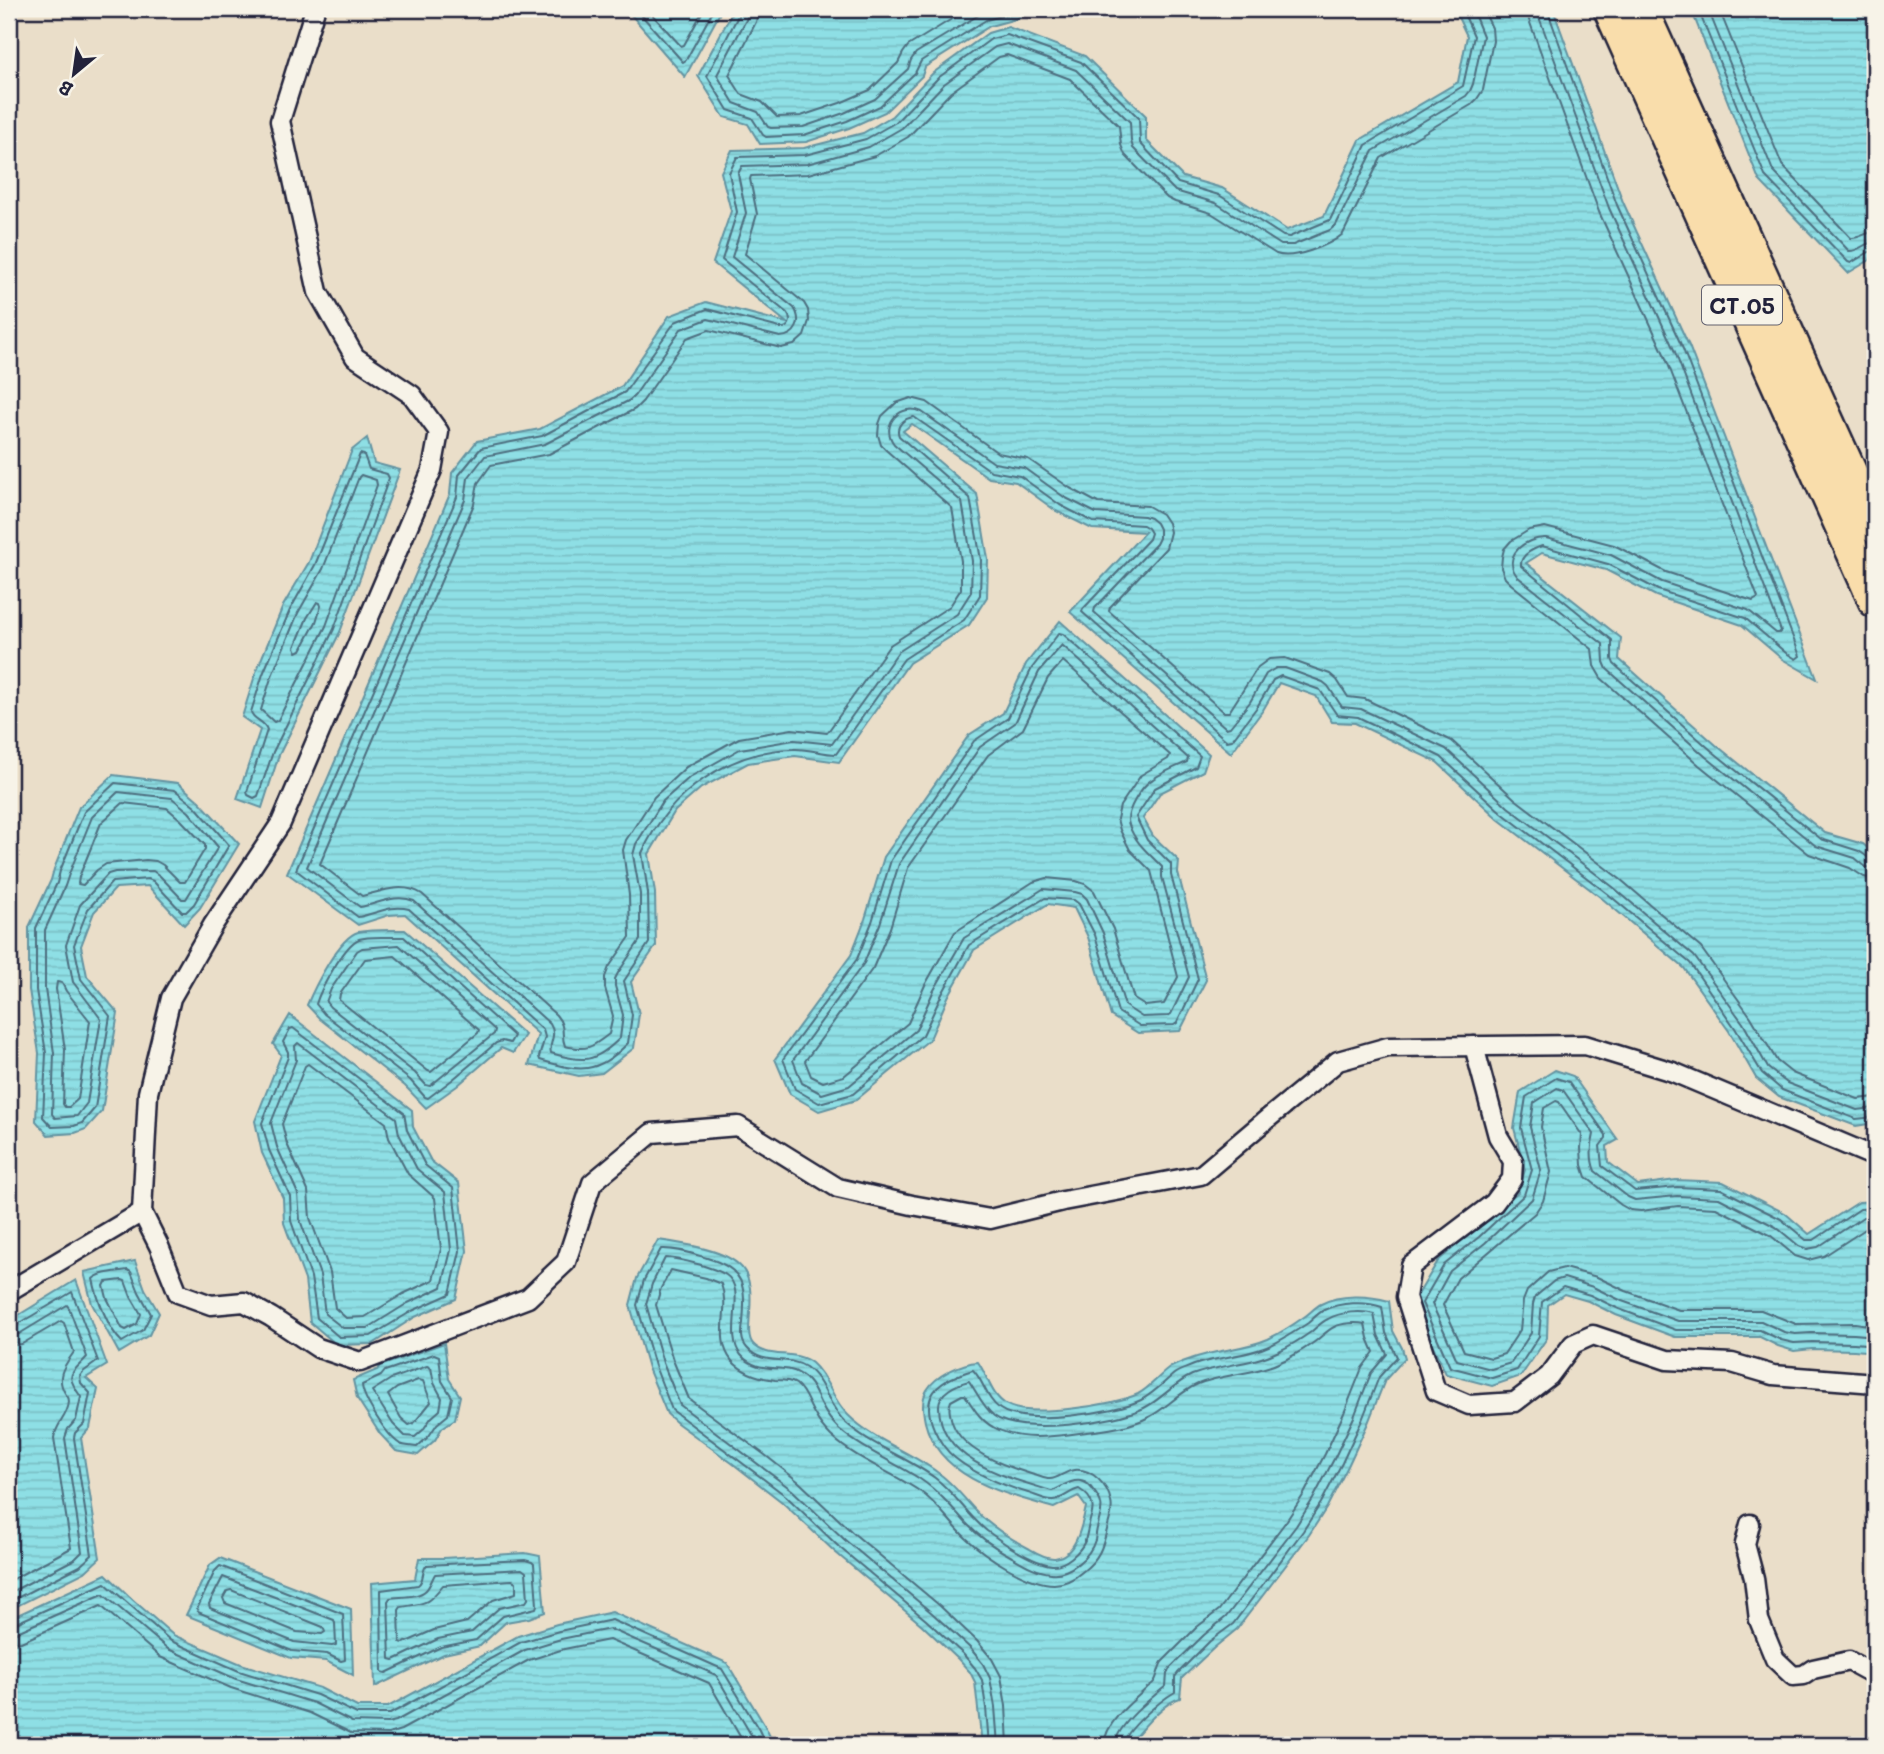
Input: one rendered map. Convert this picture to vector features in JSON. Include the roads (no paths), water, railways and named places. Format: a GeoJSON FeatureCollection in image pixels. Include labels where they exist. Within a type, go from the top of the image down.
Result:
{"type":"FeatureCollection","features":[{"type":"Feature","properties":{"kind":"highway","name":"CT.05"},"geometry":{"type":"LineString","coordinates":[[1610,9],[1875,601]]}},
{"type":"Feature","properties":{"kind":"highway","name":"CT.05"},"geometry":{"type":"LineString","coordinates":[[1641,9],[1875,527]]}},
{"type":"Feature","properties":{"kind":"street"},"geometry":{"type":"LineString","coordinates":[[315,9],[280,121],[318,292],[355,356],[412,395],[439,432],[432,470],[281,823],[213,925],[171,998],[148,1093],[142,1212],[178,1293],[211,1305],[244,1302],[318,1348],[360,1362],[528,1298],[566,1262],[592,1183],[652,1133],[738,1126],[838,1188],[912,1206],[990,1219],[1063,1201],[1201,1175],[1338,1061],[1388,1047],[1585,1045],[1673,1072],[1875,1157]]}},
{"type":"Feature","properties":{"kind":"street"},"geometry":{"type":"LineString","coordinates":[[1474,1046],[1498,1136],[1513,1161],[1512,1179],[1494,1203],[1411,1266],[1406,1297],[1436,1391],[1469,1405],[1515,1402],[1549,1376],[1573,1344],[1593,1335],[1667,1360],[1732,1363],[1773,1375],[1875,1382]]}},
{"type":"Feature","properties":{"kind":"street"},"geometry":{"type":"LineString","coordinates":[[9,1291],[142,1212]]}},
{"type":"Feature","properties":{"kind":"street"},"geometry":{"type":"LineString","coordinates":[[1750,1524],[1745,1544],[1754,1578],[1759,1620],[1776,1659],[1793,1676],[1849,1661],[1872,1674],[1875,1680]]}},
{"type":"Feature","properties":{"kind":"water"},"geometry":{"type":"Polygon","coordinates":[[[626,9],[722,9],[685,77],[626,9]]]}},
{"type":"Feature","properties":{"kind":"water"},"geometry":{"type":"Polygon","coordinates":[[[734,9],[1021,9],[1026,12],[1016,19],[990,26],[925,67],[922,76],[885,112],[849,128],[806,142],[760,144],[748,124],[724,117],[698,76],[734,9]]]}},
{"type":"Feature","properties":{"kind":"water"},"geometry":{"type":"Polygon","coordinates":[[[1454,9],[1553,9],[1623,202],[1689,346],[1817,679],[1782,659],[1742,625],[1656,596],[1606,570],[1542,553],[1526,563],[1621,638],[1619,659],[1716,745],[1825,833],[1863,844],[1875,854],[1875,1123],[1856,1126],[1779,1097],[1756,1078],[1729,1031],[1684,968],[1604,900],[1498,819],[1437,762],[1355,723],[1332,722],[1316,696],[1279,683],[1231,753],[1070,612],[1145,532],[1092,529],[1056,511],[1016,482],[989,478],[912,424],[903,431],[977,494],[988,559],[987,597],[969,625],[909,663],[839,762],[795,756],[748,763],[701,788],[675,811],[649,854],[655,893],[656,946],[631,982],[639,1014],[634,1048],[602,1073],[579,1076],[529,1065],[538,1034],[405,914],[389,915],[358,925],[287,873],[450,494],[452,473],[477,441],[540,429],[622,386],[669,316],[706,302],[787,323],[713,263],[731,211],[721,172],[732,150],[804,148],[863,133],[892,116],[933,73],[988,33],[1008,27],[1085,56],[1146,116],[1146,140],[1183,177],[1222,188],[1287,230],[1324,216],[1360,140],[1458,82],[1467,36],[1454,9]]]}},
{"type":"Feature","properties":{"kind":"water"},"geometry":{"type":"Polygon","coordinates":[[[1691,9],[1875,9],[1875,257],[1848,273],[1759,180],[1691,9]]]}},
{"type":"Feature","properties":{"kind":"water"},"geometry":{"type":"Polygon","coordinates":[[[367,438],[374,463],[400,470],[340,632],[279,755],[262,808],[237,799],[260,730],[242,717],[256,672],[283,606],[309,562],[352,450],[367,438]]]}},
{"type":"Feature","properties":{"kind":"water"},"geometry":{"type":"Polygon","coordinates":[[[1060,621],[1209,754],[1203,771],[1160,793],[1143,818],[1153,836],[1179,861],[1178,873],[1206,980],[1180,1031],[1138,1033],[1111,1016],[1088,937],[1074,908],[1048,904],[974,950],[948,997],[930,1039],[856,1100],[819,1111],[790,1094],[775,1059],[851,955],[884,857],[969,735],[1003,713],[1026,664],[1060,621]]]}},
{"type":"Feature","properties":{"kind":"water"},"geometry":{"type":"Polygon","coordinates":[[[113,775],[178,783],[199,801],[239,844],[200,908],[184,925],[148,886],[116,888],[94,912],[81,946],[87,976],[118,1013],[102,1111],[86,1129],[75,1133],[48,1135],[36,1121],[39,1053],[29,990],[29,927],[51,880],[79,807],[113,775]]]}},
{"type":"Feature","properties":{"kind":"water"},"geometry":{"type":"Polygon","coordinates":[[[405,930],[525,1035],[513,1053],[501,1048],[457,1086],[426,1108],[405,1086],[320,1019],[307,1005],[335,953],[351,936],[362,931],[405,930]]]}},
{"type":"Feature","properties":{"kind":"water"},"geometry":{"type":"Polygon","coordinates":[[[290,1015],[412,1110],[413,1127],[431,1161],[459,1183],[467,1251],[456,1299],[415,1317],[373,1344],[337,1345],[310,1322],[305,1280],[284,1223],[283,1198],[262,1153],[255,1121],[281,1055],[273,1044],[290,1015]]]}},
{"type":"Feature","properties":{"kind":"water"},"geometry":{"type":"Polygon","coordinates":[[[1555,1070],[1573,1076],[1618,1140],[1607,1146],[1608,1162],[1638,1185],[1676,1180],[1723,1182],[1785,1213],[1809,1234],[1859,1202],[1875,1201],[1875,1352],[1812,1349],[1794,1351],[1760,1337],[1675,1337],[1616,1315],[1588,1301],[1564,1294],[1548,1305],[1547,1338],[1521,1376],[1492,1386],[1446,1374],[1413,1303],[1438,1261],[1518,1192],[1525,1170],[1514,1128],[1520,1092],[1555,1070]]]}},
{"type":"Feature","properties":{"kind":"water"},"geometry":{"type":"Polygon","coordinates":[[[658,1240],[721,1254],[738,1264],[749,1284],[749,1329],[753,1344],[766,1352],[798,1356],[812,1363],[823,1375],[838,1403],[858,1424],[943,1477],[982,1517],[999,1530],[1049,1558],[1062,1556],[1069,1551],[1080,1530],[1086,1507],[1078,1496],[1054,1508],[1016,1497],[977,1481],[944,1458],[925,1422],[923,1402],[931,1385],[949,1371],[978,1362],[997,1396],[1007,1405],[1018,1409],[1052,1410],[1093,1406],[1138,1394],[1176,1365],[1200,1356],[1268,1339],[1321,1304],[1354,1296],[1389,1301],[1393,1331],[1405,1358],[1385,1380],[1348,1466],[1309,1535],[1237,1629],[1182,1678],[1180,1698],[1159,1711],[1128,1745],[982,1745],[975,1682],[958,1659],[782,1502],[667,1414],[648,1368],[630,1305],[637,1278],[658,1240]]]}},
{"type":"Feature","properties":{"kind":"water"},"geometry":{"type":"Polygon","coordinates":[[[135,1261],[145,1289],[159,1313],[149,1335],[119,1353],[92,1304],[84,1272],[135,1261]]]}},
{"type":"Feature","properties":{"kind":"water"},"geometry":{"type":"Polygon","coordinates":[[[76,1280],[107,1365],[86,1378],[98,1389],[90,1428],[81,1438],[100,1558],[85,1572],[9,1610],[9,1321],[76,1280]]]}},
{"type":"Feature","properties":{"kind":"water"},"geometry":{"type":"Polygon","coordinates":[[[444,1343],[449,1379],[460,1396],[455,1419],[442,1428],[435,1440],[418,1455],[396,1451],[380,1434],[357,1398],[353,1380],[377,1370],[380,1366],[444,1343]]]}},
{"type":"Feature","properties":{"kind":"water"},"geometry":{"type":"Polygon","coordinates":[[[525,1553],[540,1556],[545,1612],[506,1622],[480,1646],[444,1654],[375,1687],[372,1583],[415,1579],[419,1558],[525,1553]]]}},
{"type":"Feature","properties":{"kind":"water"},"geometry":{"type":"Polygon","coordinates":[[[220,1558],[351,1609],[353,1675],[326,1661],[291,1658],[186,1615],[210,1565],[220,1558]]]}},
{"type":"Feature","properties":{"kind":"water"},"geometry":{"type":"Polygon","coordinates":[[[106,1574],[173,1635],[241,1664],[320,1688],[357,1707],[388,1707],[518,1636],[612,1612],[727,1663],[774,1745],[9,1745],[9,1619],[106,1574]]]}}]}
